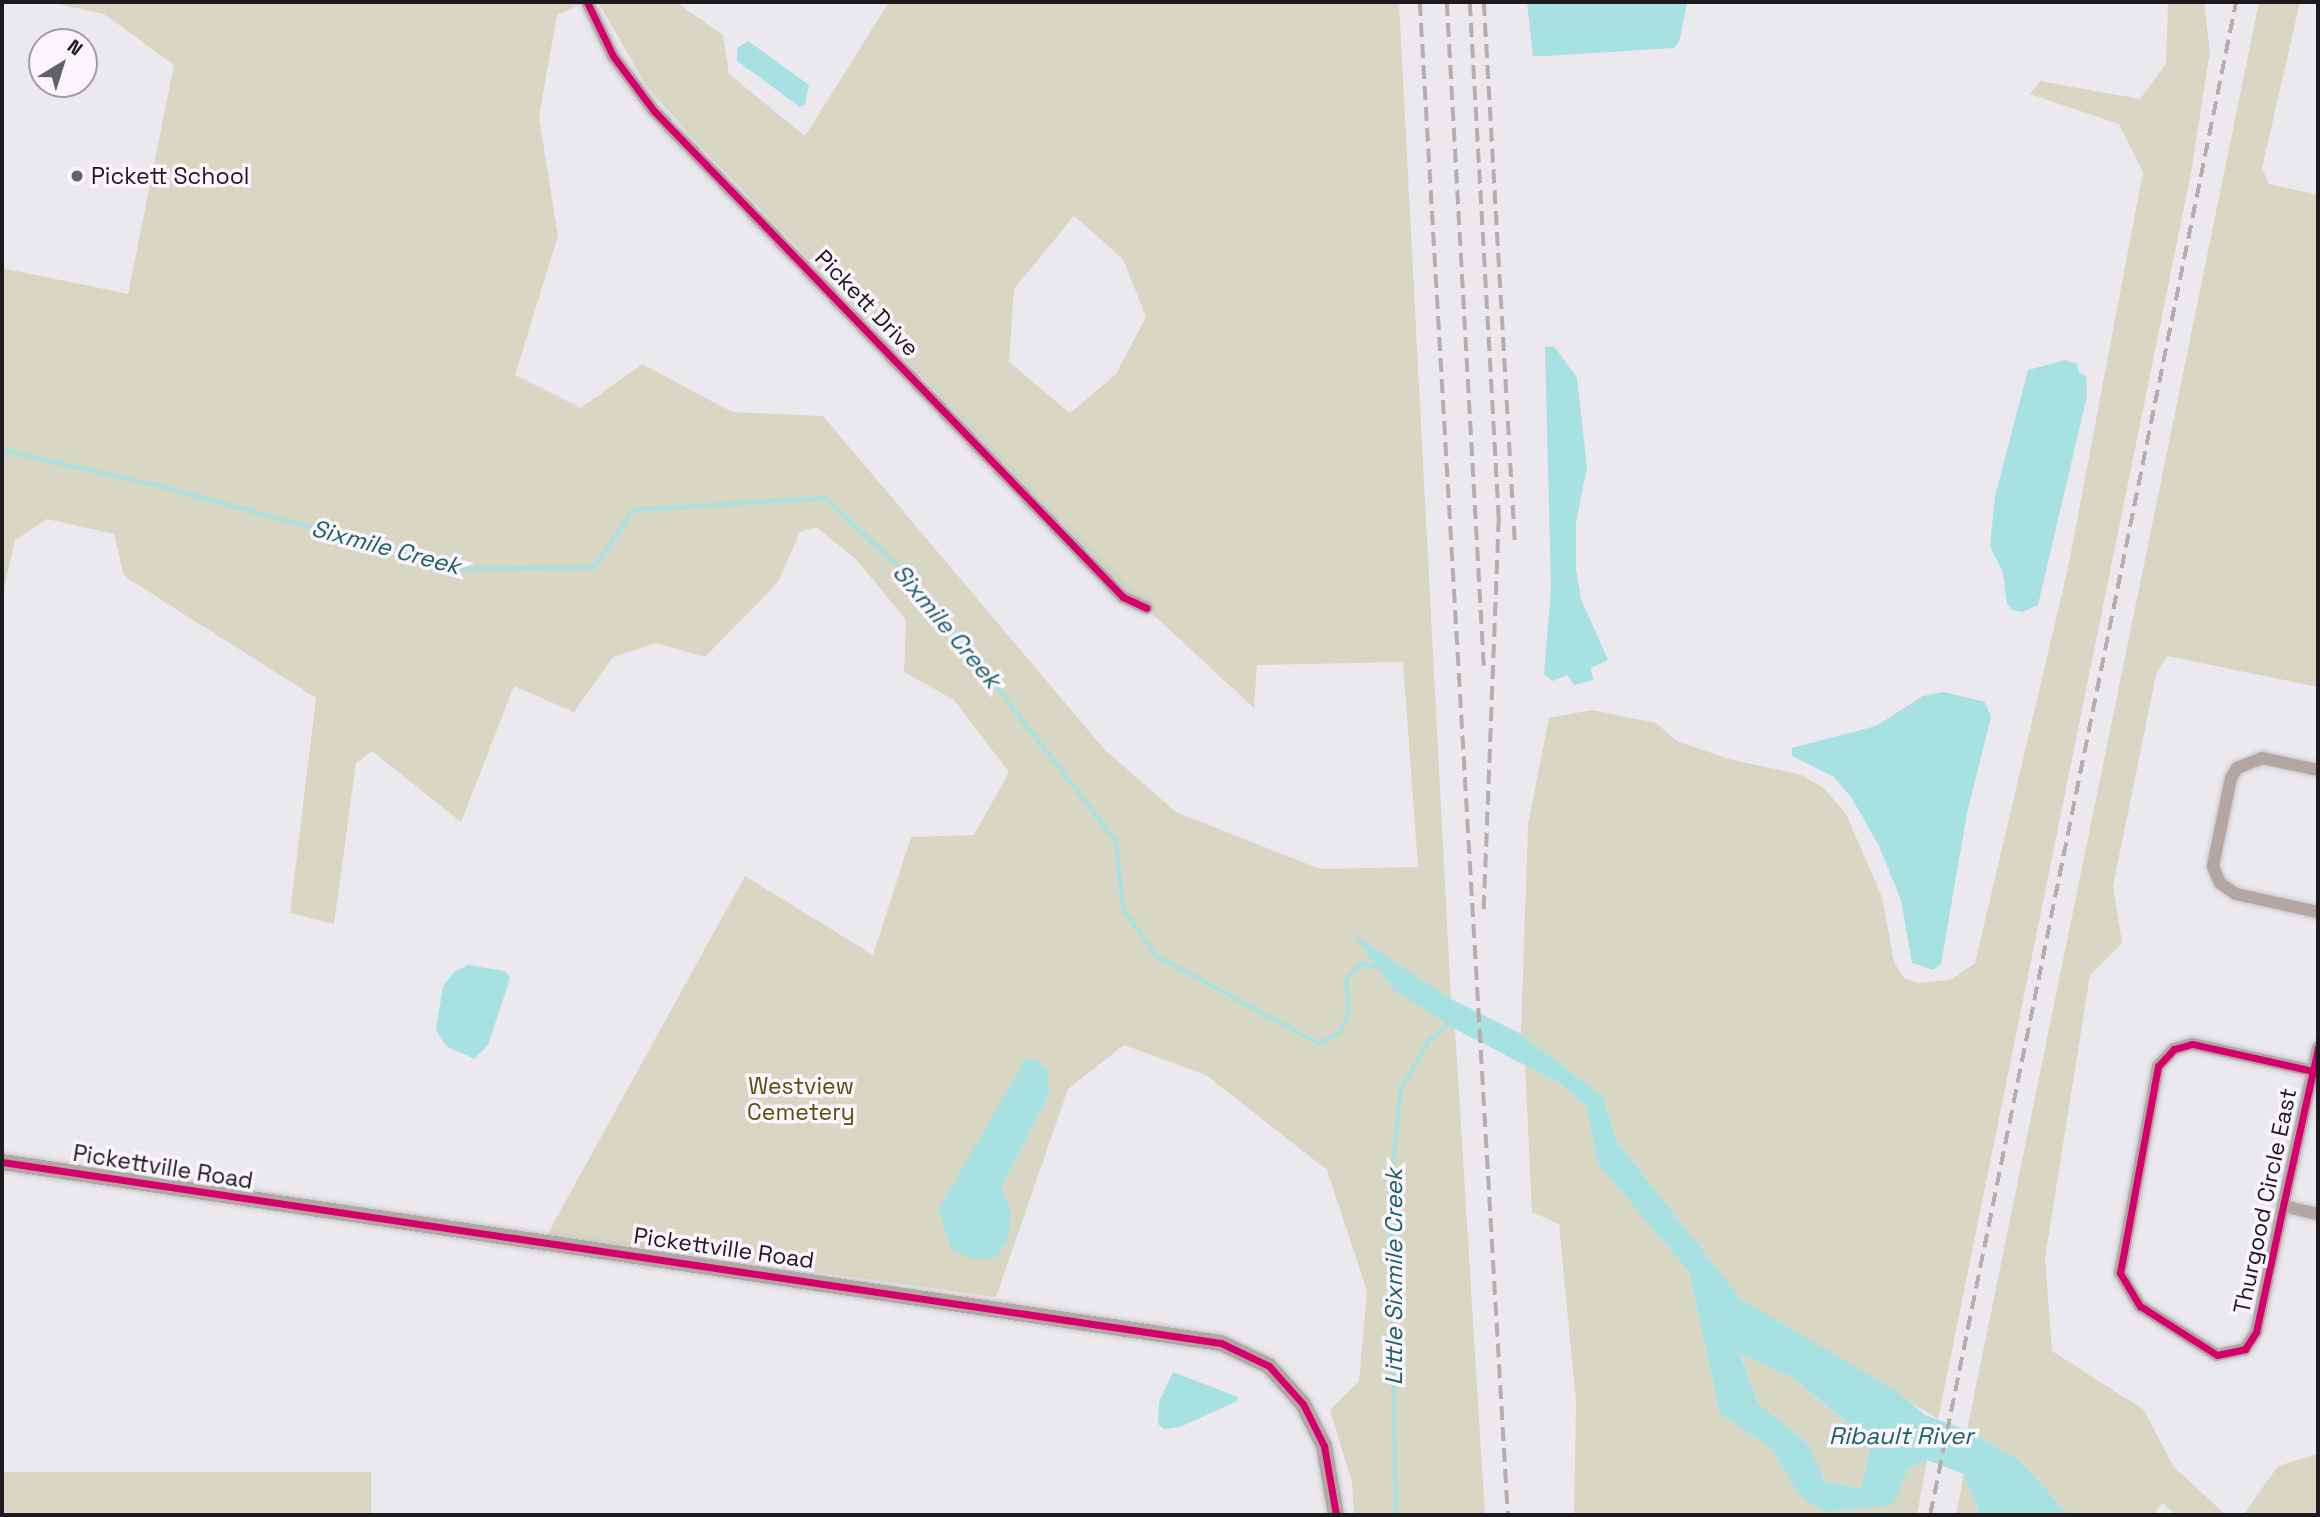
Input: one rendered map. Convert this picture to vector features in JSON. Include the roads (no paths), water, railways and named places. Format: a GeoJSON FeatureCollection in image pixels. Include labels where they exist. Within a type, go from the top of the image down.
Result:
{"type":"FeatureCollection","features":[{"type":"Feature","properties":{"kind":"street","name":"Pickett Drive"},"geometry":{"type":"LineString","coordinates":[[587,2],[613,56],[654,111],[1123,597],[1147,608]]}},
{"type":"Feature","properties":{"kind":"street"},"geometry":{"type":"LineString","coordinates":[[2318,770],[2262,758],[2244,763],[2231,778],[2213,866],[2220,883],[2236,894],[2318,912]]}},
{"type":"Feature","properties":{"kind":"street","name":"Thurgood Circle East"},"geometry":{"type":"LineString","coordinates":[[2313,1071],[2192,1044],[2174,1049],[2158,1066],[2119,1262],[2124,1283],[2140,1306],[2207,1351],[2235,1354],[2256,1332],[2283,1206],[2313,1071],[2318,1048]]}},
{"type":"Feature","properties":{"kind":"street","name":"Pickettville Road"},"geometry":{"type":"LineString","coordinates":[[2,1162],[911,1293],[1221,1343],[1269,1366],[1303,1404],[1324,1446],[1336,1515]]}},
{"type":"Feature","properties":{"kind":"street"},"geometry":{"type":"LineString","coordinates":[[2283,1206],[2318,1214]]}},
{"type":"Feature","properties":{"kind":"water"},"geometry":{"type":"Polygon","coordinates":[[[1527,2],[1687,2],[1680,39],[1674,48],[1533,56],[1527,2]]]}},
{"type":"Feature","properties":{"kind":"water"},"geometry":{"type":"Polygon","coordinates":[[[748,41],[809,85],[805,105],[800,107],[737,61],[737,48],[748,41]]]}},
{"type":"Feature","properties":{"kind":"water"},"geometry":{"type":"Polygon","coordinates":[[[1554,346],[1577,378],[1587,467],[1576,523],[1576,569],[1581,599],[1608,660],[1591,668],[1593,680],[1574,685],[1567,675],[1553,681],[1544,674],[1551,589],[1545,347],[1554,346]]]}},
{"type":"Feature","properties":{"kind":"water"},"geometry":{"type":"Polygon","coordinates":[[[2065,360],[2077,364],[2079,373],[2086,376],[2087,396],[2038,605],[2023,612],[2012,610],[2007,604],[2003,573],[1990,546],[1995,496],[2028,370],[2065,360]]]}},
{"type":"Feature","properties":{"kind":"water"},"geometry":{"type":"Polygon","coordinates":[[[1944,692],[1985,702],[1991,717],[1967,813],[1941,964],[1933,970],[1912,963],[1901,900],[1879,846],[1851,797],[1834,777],[1792,756],[1792,748],[1876,726],[1923,696],[1944,692]]]}},
{"type":"Feature","properties":{"kind":"water","name":"Ribault River"},"geometry":{"type":"Polygon","coordinates":[[[1352,933],[1451,999],[1521,1034],[1603,1096],[1617,1142],[1742,1300],[1897,1391],[1925,1415],[1967,1430],[2020,1461],[2069,1515],[1980,1515],[1964,1474],[1927,1460],[1909,1468],[1893,1505],[1824,1512],[1799,1494],[1771,1448],[1720,1414],[1689,1272],[1598,1164],[1586,1106],[1559,1083],[1455,1029],[1393,989],[1352,933]],[[1740,1354],[1758,1403],[1807,1443],[1825,1481],[1861,1489],[1871,1442],[1790,1376],[1740,1354]]]}},
{"type":"Feature","properties":{"kind":"water"},"geometry":{"type":"Polygon","coordinates":[[[468,965],[505,971],[510,978],[488,1045],[474,1059],[446,1046],[436,1030],[443,986],[454,972],[468,965]]]}},
{"type":"Feature","properties":{"kind":"water"},"geometry":{"type":"Polygon","coordinates":[[[1025,1059],[1036,1060],[1048,1070],[1049,1094],[1001,1189],[1011,1210],[1008,1241],[994,1259],[968,1258],[951,1248],[939,1209],[1025,1059]]]}},
{"type":"Feature","properties":{"kind":"water"},"geometry":{"type":"Polygon","coordinates":[[[1173,1372],[1238,1397],[1237,1401],[1180,1427],[1164,1429],[1158,1424],[1159,1402],[1173,1372]]]}},
{"type":"Feature","properties":{"kind":"waterway","name":"Sixmile Creek"},"geometry":{"type":"LineString","coordinates":[[2,450],[156,485],[464,569],[595,567],[633,510],[825,498],[916,582],[1116,841],[1124,910],[1156,955],[1319,1044],[1339,1033],[1349,1013],[1346,980],[1361,964],[1379,967]]}},
{"type":"Feature","properties":{"kind":"waterway","name":"Little Sixmile Creek"},"geometry":{"type":"LineString","coordinates":[[1396,1515],[1390,1190],[1401,1089],[1428,1042],[1451,1021]]}},
{"type":"Feature","properties":{"kind":"railway"},"geometry":{"type":"LineString","coordinates":[[1420,2],[1508,1515]]}},
{"type":"Feature","properties":{"kind":"railway"},"geometry":{"type":"LineString","coordinates":[[1447,2],[1484,666]]}},
{"type":"Feature","properties":{"kind":"railway"},"geometry":{"type":"LineString","coordinates":[[1470,2],[1499,518],[1484,912]]}},
{"type":"Feature","properties":{"kind":"railway"},"geometry":{"type":"LineString","coordinates":[[1484,2],[1515,541]]}},
{"type":"Feature","properties":{"kind":"railway"},"geometry":{"type":"LineString","coordinates":[[1930,1515],[2236,2]]}},
{"type":"Feature","properties":{"kind":"place","name":"Pickett School"},"geometry":{"type":"Point","coordinates":[77,176]}},
{"type":"Feature","properties":{"kind":"park label","name":"Westview Cemetery"},"geometry":{"type":"Point","coordinates":[801,1099]}}]}
